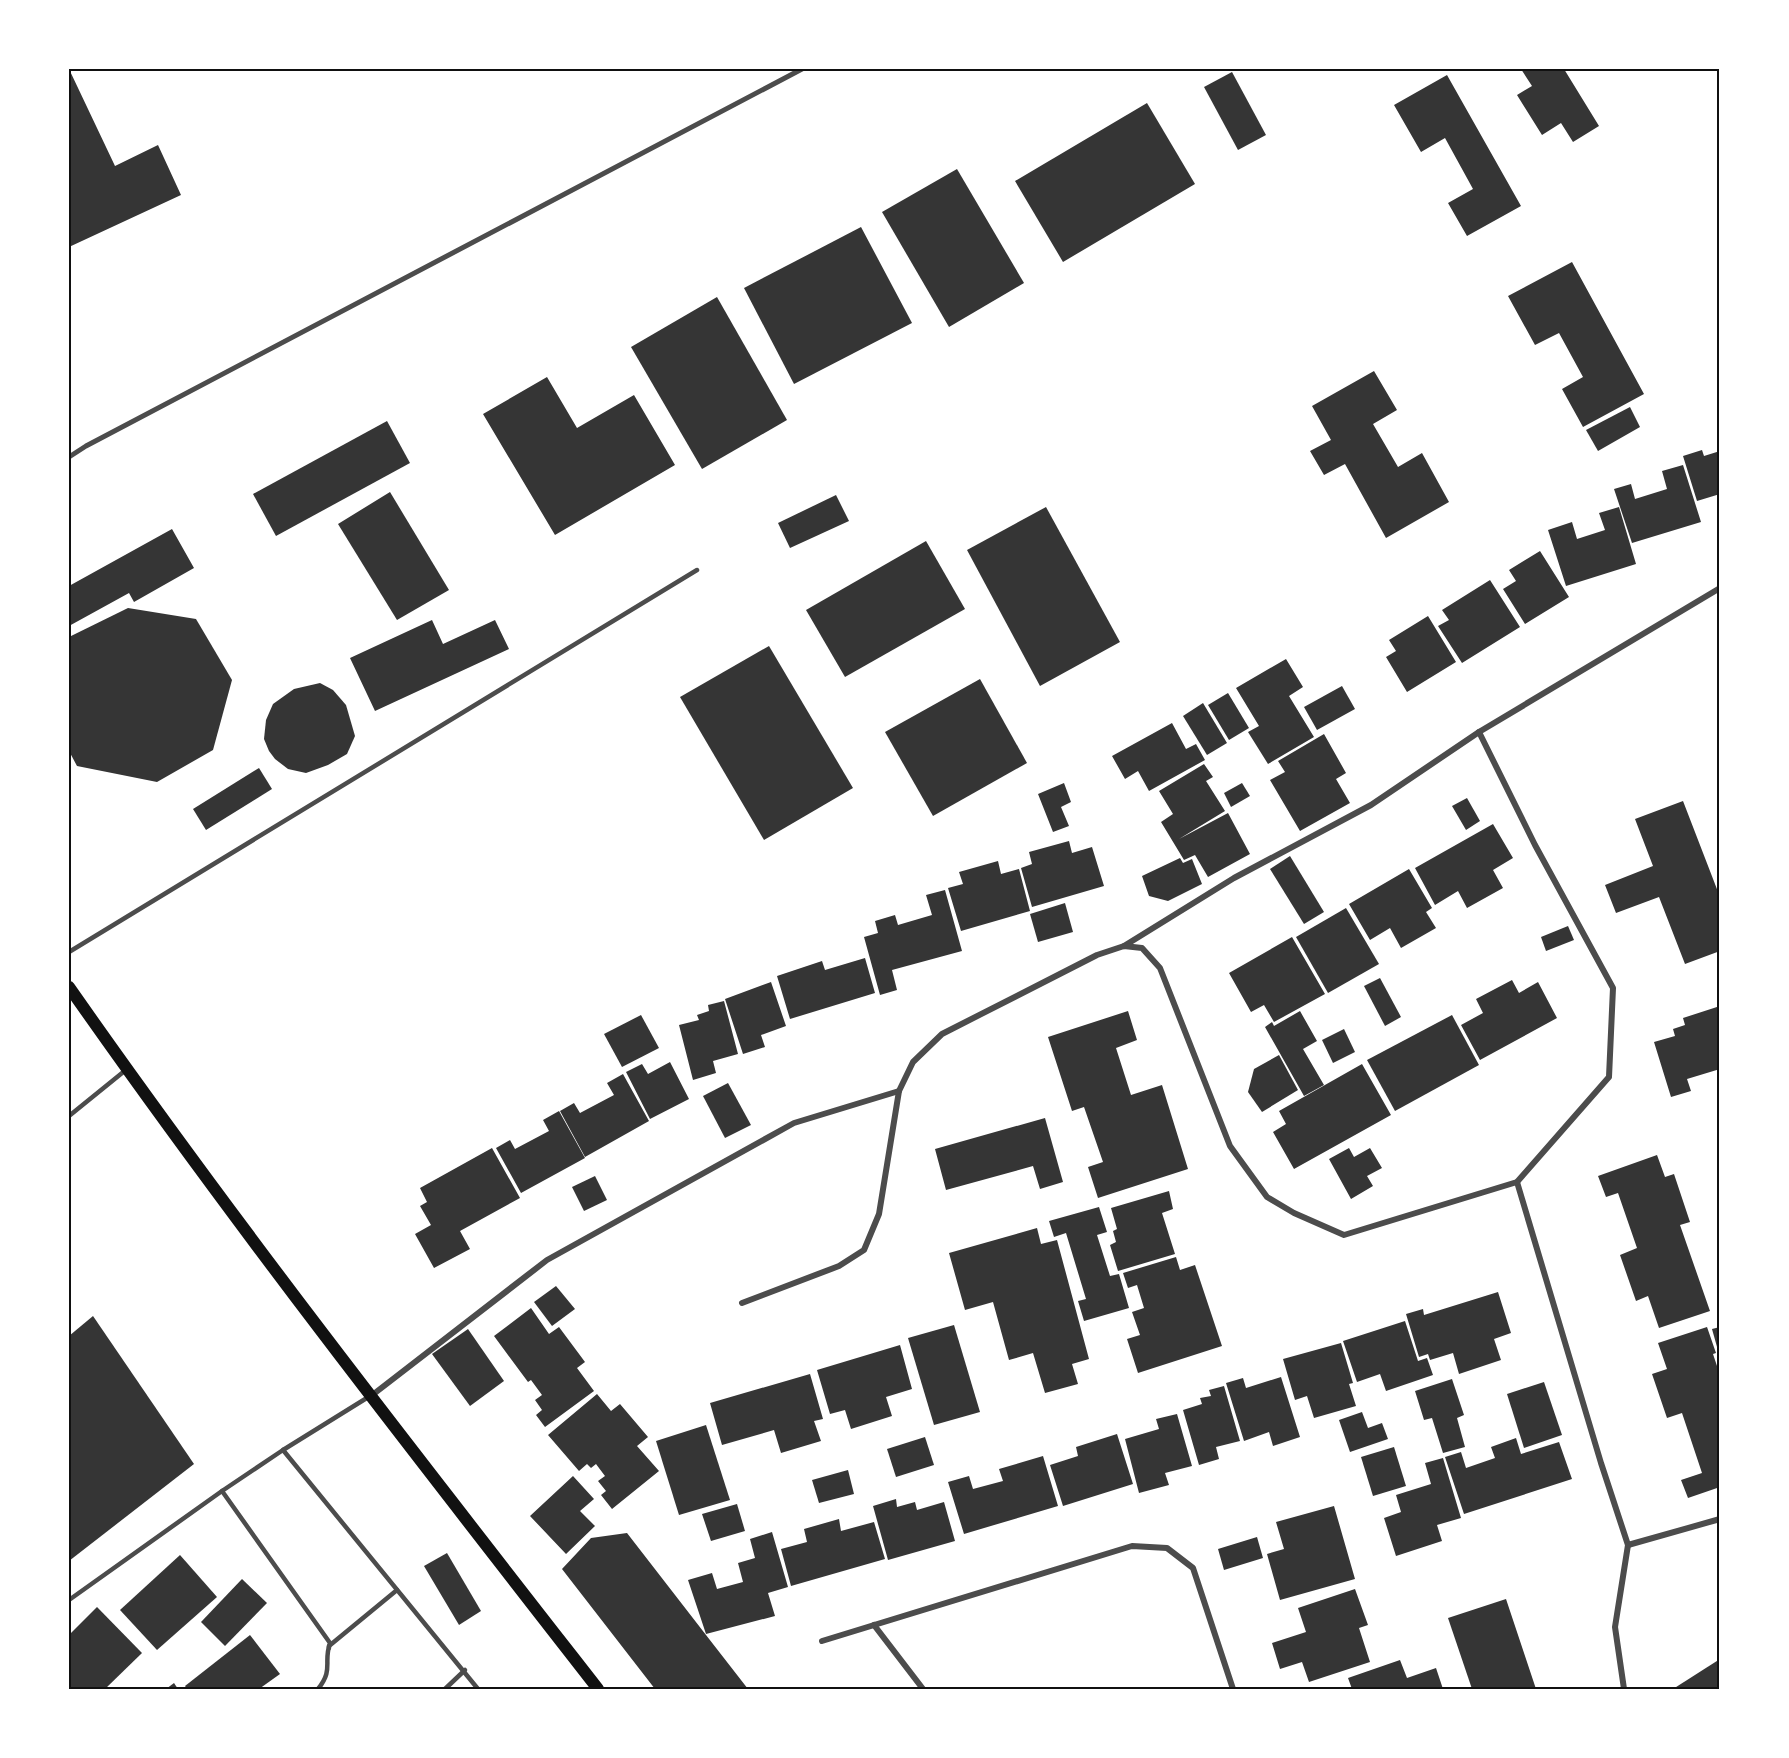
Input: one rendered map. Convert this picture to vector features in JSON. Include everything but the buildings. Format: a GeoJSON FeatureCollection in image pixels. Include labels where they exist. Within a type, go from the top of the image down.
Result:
{"type":"FeatureCollection","features":[{"type":"Feature","properties":{"kind":"main road"},"geometry":{"type":"LineString","coordinates":[[69,987],[126,1069],[370,1396],[598,1689]]}},
{"type":"Feature","properties":{"kind":"street"},"geometry":{"type":"LineString","coordinates":[[69,457],[802,69]]}},
{"type":"Feature","properties":{"kind":"street"},"geometry":{"type":"LineString","coordinates":[[742,1303],[839,1266],[864,1250],[879,1214],[899,1091],[913,1062],[942,1034],[1097,955],[1124,946],[1234,878],[1371,805],[1479,732],[1720,588]]}},
{"type":"Feature","properties":{"kind":"street"},"geometry":{"type":"LineString","coordinates":[[1124,946],[1142,948],[1160,968],[1230,1146],[1267,1197],[1294,1213],[1344,1235],[1517,1182],[1609,1077],[1613,988],[1535,845],[1479,732]]}},
{"type":"Feature","properties":{"kind":"street"},"geometry":{"type":"LineString","coordinates":[[370,1396],[547,1260],[794,1123],[899,1091]]}},
{"type":"Feature","properties":{"kind":"street"},"geometry":{"type":"LineString","coordinates":[[1517,1182],[1628,1545],[1615,1627],[1624,1689]]}},
{"type":"Feature","properties":{"kind":"street"},"geometry":{"type":"LineString","coordinates":[[1628,1545],[1720,1519]]}},
{"type":"Feature","properties":{"kind":"street"},"geometry":{"type":"LineString","coordinates":[[822,1641],[1132,1546],[1167,1548],[1192,1568],[1233,1689]]}},
{"type":"Feature","properties":{"kind":"street"},"geometry":{"type":"LineString","coordinates":[[874,1625],[923,1689]]}},
{"type":"Feature","properties":{"kind":"lane"},"geometry":{"type":"LineString","coordinates":[[69,952],[697,570]]}},
{"type":"Feature","properties":{"kind":"lane"},"geometry":{"type":"LineString","coordinates":[[69,1116],[126,1069]]}},
{"type":"Feature","properties":{"kind":"lane"},"geometry":{"type":"LineString","coordinates":[[69,1600],[222,1491],[370,1396]]}},
{"type":"Feature","properties":{"kind":"lane"},"geometry":{"type":"LineString","coordinates":[[283,1450],[465,1670],[478,1689]]}},
{"type":"Feature","properties":{"kind":"lane"},"geometry":{"type":"LineString","coordinates":[[222,1491],[330,1643],[326,1653],[329,1669]]}},
{"type":"Feature","properties":{"kind":"lane"},"geometry":{"type":"LineString","coordinates":[[318,1689],[326,1679],[329,1669],[329,1646],[397,1590]]}},
{"type":"Feature","properties":{"kind":"lane"},"geometry":{"type":"LineString","coordinates":[[445,1689],[465,1670]]}}]}
